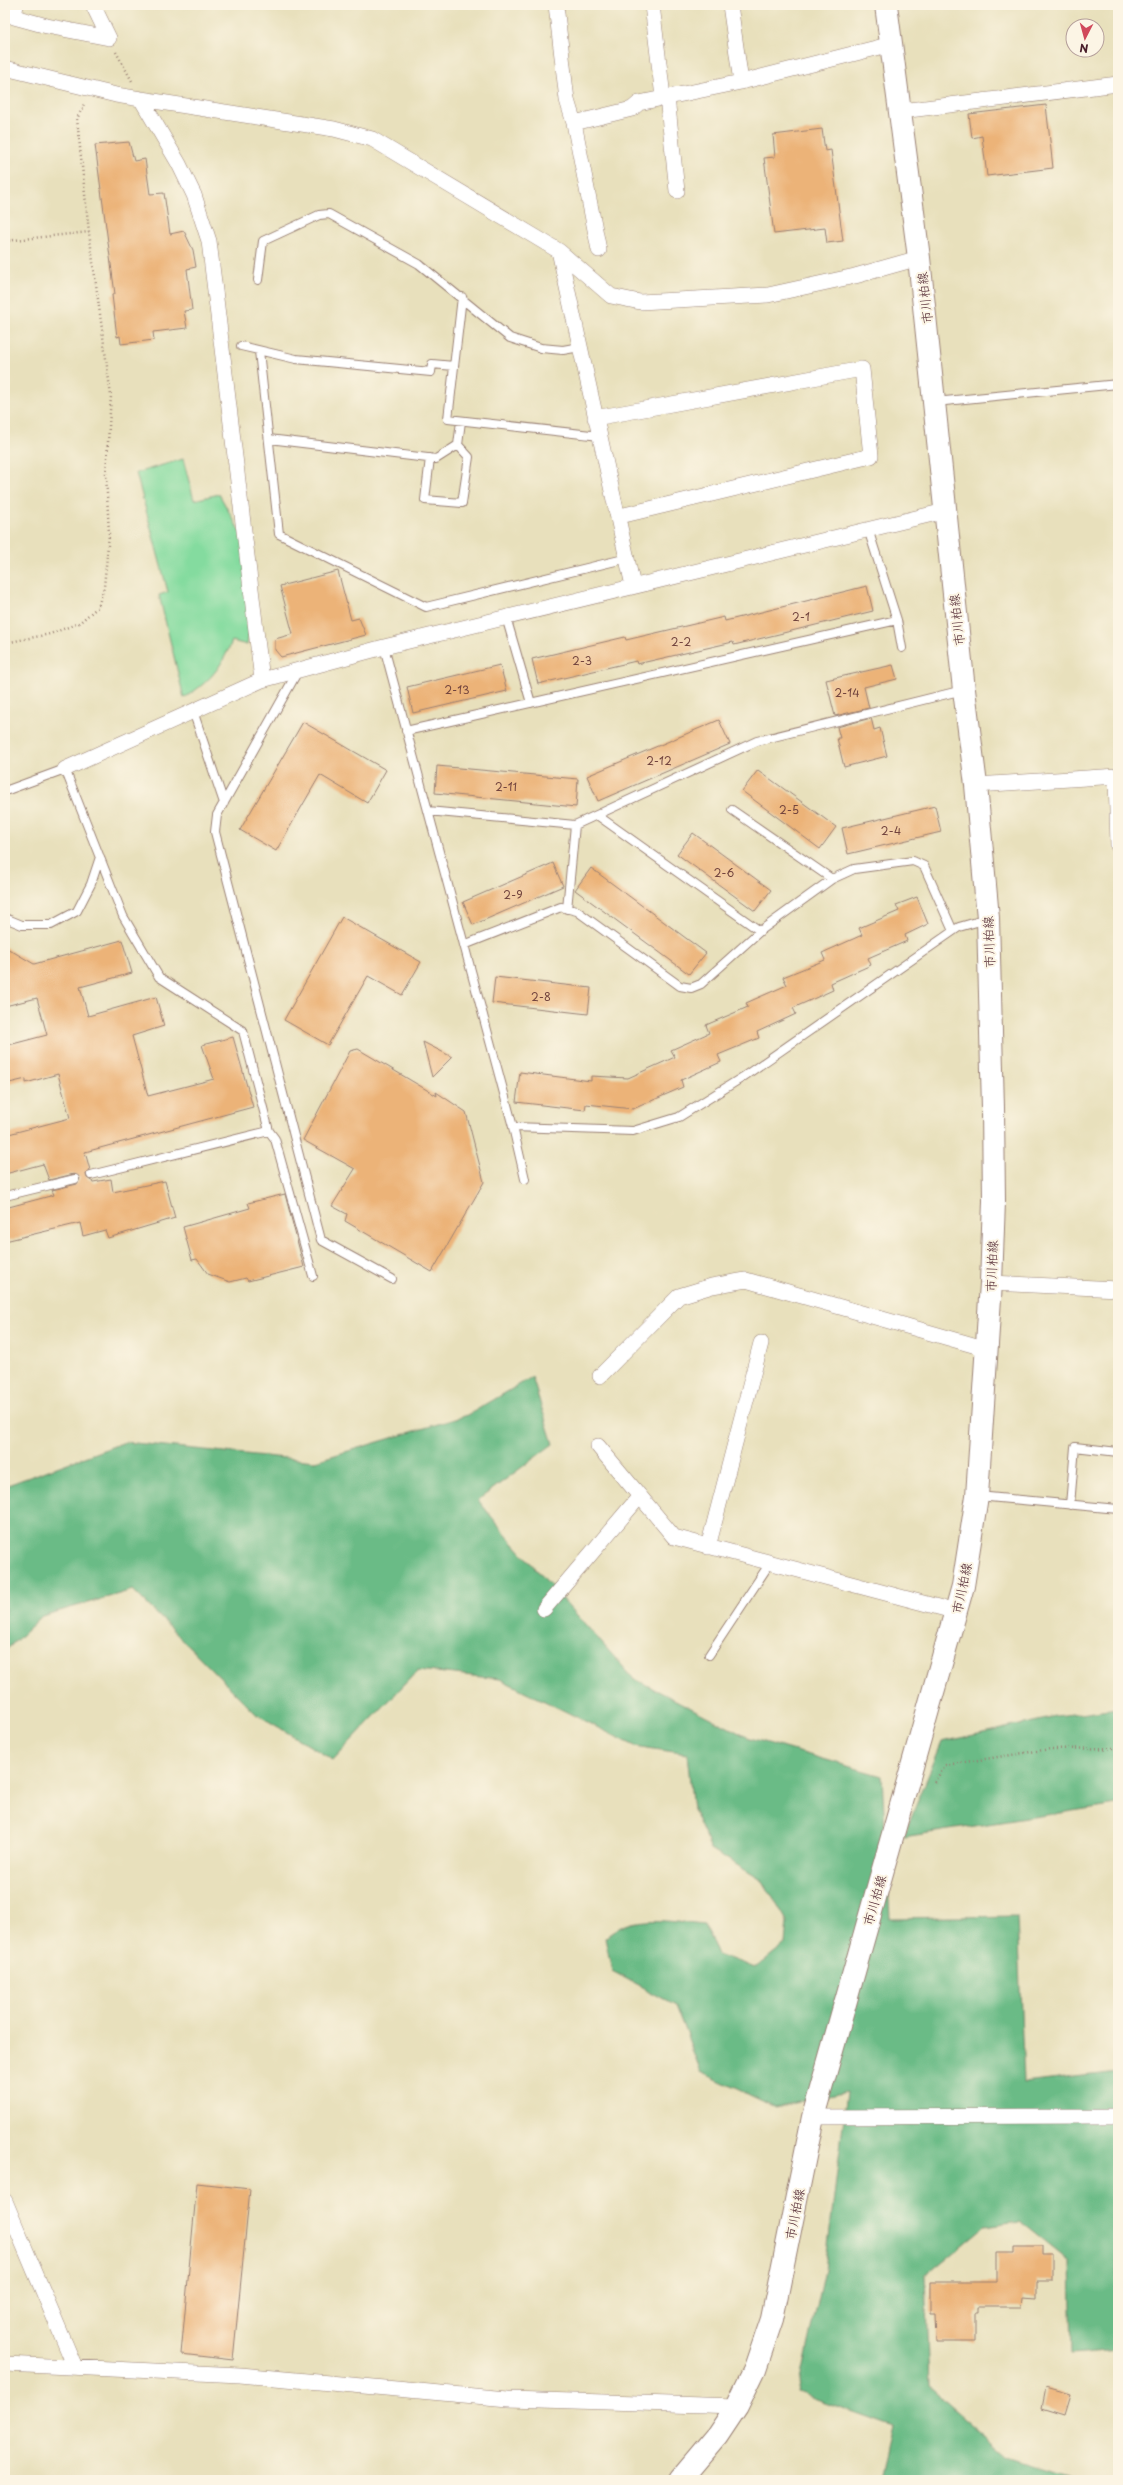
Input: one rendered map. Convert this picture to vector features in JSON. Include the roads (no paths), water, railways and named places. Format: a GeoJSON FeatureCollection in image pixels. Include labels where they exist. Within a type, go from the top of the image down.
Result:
{"type":"FeatureCollection","features":[{"type":"Feature","properties":{"kind":"main road","name":"市川柏線"},"geometry":{"type":"LineString","coordinates":[[680,2480],[717,2436],[737,2406],[755,2369],[772,2319],[814,2117],[957,1612],[970,1546],[977,1496],[991,1283],[993,1131],[988,918],[976,785],[964,690],[919,258],[886,5]]}},
{"type":"Feature","properties":{"kind":"street"},"geometry":{"type":"LineString","coordinates":[[16,5],[14,17],[47,26],[110,38],[93,5]]}},
{"type":"Feature","properties":{"kind":"street"},"geometry":{"type":"LineString","coordinates":[[556,5],[567,100],[574,124],[599,250]]}},
{"type":"Feature","properties":{"kind":"street"},"geometry":{"type":"LineString","coordinates":[[652,5],[677,191]]}},
{"type":"Feature","properties":{"kind":"street"},"geometry":{"type":"LineString","coordinates":[[730,5],[741,82]]}},
{"type":"Feature","properties":{"kind":"street"},"geometry":{"type":"LineString","coordinates":[[574,124],[632,109],[639,103],[741,82],[892,44]]}},
{"type":"Feature","properties":{"kind":"street"},"geometry":{"type":"LineString","coordinates":[[5,68],[141,99],[334,129],[372,139],[559,251],[611,296],[640,302],[768,295],[828,283],[919,258]]}},
{"type":"Feature","properties":{"kind":"street"},"geometry":{"type":"LineString","coordinates":[[901,111],[1118,84]]}},
{"type":"Feature","properties":{"kind":"street"},"geometry":{"type":"LineString","coordinates":[[141,99],[188,183],[209,240],[262,680]]}},
{"type":"Feature","properties":{"kind":"street"},"geometry":{"type":"LineString","coordinates":[[559,251],[595,418],[620,516],[633,586]]}},
{"type":"Feature","properties":{"kind":"street"},"geometry":{"type":"LineString","coordinates":[[595,418],[862,369],[871,456],[620,516]]}},
{"type":"Feature","properties":{"kind":"street"},"geometry":{"type":"LineString","coordinates":[[64,769],[262,680],[384,647],[945,511]]}},
{"type":"Feature","properties":{"kind":"street"},"geometry":{"type":"LineString","coordinates":[[976,785],[1117,776],[1118,846]]}},
{"type":"Feature","properties":{"kind":"street"},"geometry":{"type":"LineString","coordinates":[[600,1376],[679,1296],[712,1286],[746,1280],[987,1349]]}},
{"type":"Feature","properties":{"kind":"street"},"geometry":{"type":"LineString","coordinates":[[991,1283],[1118,1289]]}},
{"type":"Feature","properties":{"kind":"street"},"geometry":{"type":"LineString","coordinates":[[708,1547],[760,1343]]}},
{"type":"Feature","properties":{"kind":"street"},"geometry":{"type":"LineString","coordinates":[[598,1446],[674,1537],[957,1612]]}},
{"type":"Feature","properties":{"kind":"street"},"geometry":{"type":"LineString","coordinates":[[544,1609],[640,1496]]}},
{"type":"Feature","properties":{"kind":"street"},"geometry":{"type":"LineString","coordinates":[[814,2117],[1118,2116]]}},
{"type":"Feature","properties":{"kind":"street"},"geometry":{"type":"LineString","coordinates":[[5,2201],[75,2367]]}},
{"type":"Feature","properties":{"kind":"street"},"geometry":{"type":"LineString","coordinates":[[5,2364],[240,2375],[508,2399],[737,2406]]}},
{"type":"Feature","properties":{"kind":"lane"},"geometry":{"type":"LineString","coordinates":[[258,280],[263,241],[319,215],[329,214],[420,264],[510,338],[541,348],[563,350],[580,347]]}},
{"type":"Feature","properties":{"kind":"lane"},"geometry":{"type":"LineString","coordinates":[[462,297],[448,419],[600,436]]}},
{"type":"Feature","properties":{"kind":"lane"},"geometry":{"type":"LineString","coordinates":[[241,346],[296,359],[431,372],[432,364],[454,366]]}},
{"type":"Feature","properties":{"kind":"lane"},"geometry":{"type":"LineString","coordinates":[[259,351],[279,534],[426,607],[628,558]]}},
{"type":"Feature","properties":{"kind":"lane"},"geometry":{"type":"LineString","coordinates":[[934,402],[1118,384]]}},
{"type":"Feature","properties":{"kind":"lane"},"geometry":{"type":"LineString","coordinates":[[430,458],[424,500],[462,503],[469,457],[458,445],[460,421]]}},
{"type":"Feature","properties":{"kind":"lane"},"geometry":{"type":"LineString","coordinates":[[269,439],[436,459],[458,445]]}},
{"type":"Feature","properties":{"kind":"lane"},"geometry":{"type":"LineString","coordinates":[[868,530],[897,620],[902,648]]}},
{"type":"Feature","properties":{"kind":"lane"},"geometry":{"type":"LineString","coordinates":[[506,617],[531,703]]}},
{"type":"Feature","properties":{"kind":"lane"},"geometry":{"type":"LineString","coordinates":[[406,731],[897,620]]}},
{"type":"Feature","properties":{"kind":"lane"},"geometry":{"type":"LineString","coordinates":[[384,647],[513,1127],[525,1179]]}},
{"type":"Feature","properties":{"kind":"lane"},"geometry":{"type":"LineString","coordinates":[[299,670],[217,815],[215,832],[321,1240],[392,1279]]}},
{"type":"Feature","properties":{"kind":"lane"},"geometry":{"type":"LineString","coordinates":[[428,811],[575,825],[757,741],[964,690]]}},
{"type":"Feature","properties":{"kind":"lane"},"geometry":{"type":"LineString","coordinates":[[193,711],[224,803]]}},
{"type":"Feature","properties":{"kind":"lane"},"geometry":{"type":"LineString","coordinates":[[5,791],[64,769],[123,916],[159,977],[243,1031],[269,1131],[275,1139],[313,1276]]}},
{"type":"Feature","properties":{"kind":"lane"},"geometry":{"type":"LineString","coordinates":[[732,810],[832,878]]}},
{"type":"Feature","properties":{"kind":"lane"},"geometry":{"type":"LineString","coordinates":[[597,815],[760,931]]}},
{"type":"Feature","properties":{"kind":"lane"},"geometry":{"type":"LineString","coordinates":[[567,908],[575,825]]}},
{"type":"Feature","properties":{"kind":"lane"},"geometry":{"type":"LineString","coordinates":[[5,918],[22,925],[52,925],[77,911],[91,884],[100,857]]}},
{"type":"Feature","properties":{"kind":"lane"},"geometry":{"type":"LineString","coordinates":[[464,945],[561,907],[567,908],[577,910],[680,986],[691,988],[701,984],[760,931],[832,878],[854,868],[913,861],[924,866],[953,931]]}},
{"type":"Feature","properties":{"kind":"lane"},"geometry":{"type":"LineString","coordinates":[[513,1127],[633,1131],[679,1117],[743,1077],[953,931],[988,918]]}},
{"type":"Feature","properties":{"kind":"lane"},"geometry":{"type":"LineString","coordinates":[[91,1175],[269,1131]]}},
{"type":"Feature","properties":{"kind":"lane"},"geometry":{"type":"LineString","coordinates":[[5,1196],[75,1179]]}},
{"type":"Feature","properties":{"kind":"lane"},"geometry":{"type":"LineString","coordinates":[[1070,1505],[1075,1447],[1118,1452]]}},
{"type":"Feature","properties":{"kind":"lane"},"geometry":{"type":"LineString","coordinates":[[977,1496],[1118,1509]]}},
{"type":"Feature","properties":{"kind":"lane"},"geometry":{"type":"LineString","coordinates":[[709,1655],[770,1563]]}}]}
